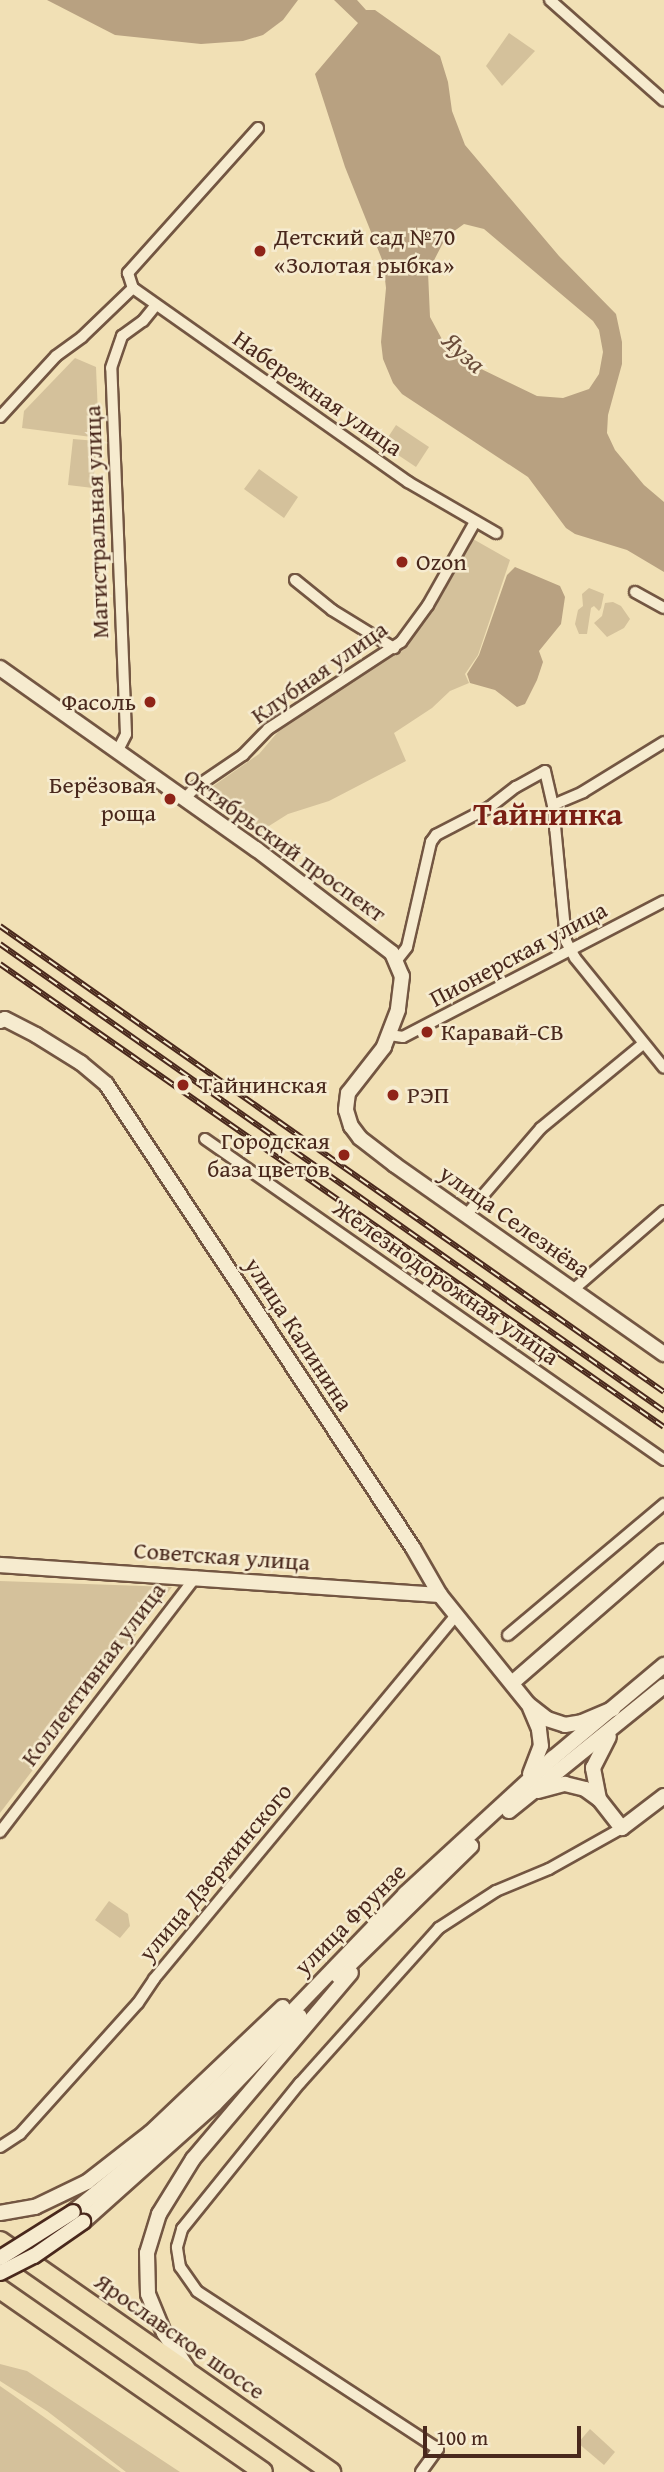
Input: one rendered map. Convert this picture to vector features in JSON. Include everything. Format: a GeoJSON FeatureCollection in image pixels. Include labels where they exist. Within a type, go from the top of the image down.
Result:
{"type":"FeatureCollection","features":[{"type":"Feature","properties":{"kind":"highway","name":"Ярославское шоссе"},"geometry":{"type":"LineString","coordinates":[[0,2241],[331,2472]]}},
{"type":"Feature","properties":{"kind":"highway"},"geometry":{"type":"LineString","coordinates":[[0,2289],[263,2472]]}},
{"type":"Feature","properties":{"kind":"main road","name":"Октябрьский проспект"},"geometry":{"type":"LineString","coordinates":[[0,668],[377,940],[397,960]]}},
{"type":"Feature","properties":{"kind":"main road"},"geometry":{"type":"LineString","coordinates":[[390,1035],[403,984],[397,960]]}},
{"type":"Feature","properties":{"kind":"main road","name":"улица Калинина"},"geometry":{"type":"LineString","coordinates":[[2,1018],[60,1049],[106,1084],[413,1548],[440,1595],[528,1704]]}},
{"type":"Feature","properties":{"kind":"main road","name":"улица Селезнёва"},"geometry":{"type":"LineString","coordinates":[[390,1035],[384,1047],[351,1087],[346,1098],[348,1118],[355,1132],[369,1145],[664,1354]]}},
{"type":"Feature","properties":{"kind":"main road"},"geometry":{"type":"LineString","coordinates":[[512,1683],[664,1551]]}},
{"type":"Feature","properties":{"kind":"main road","name":"Советская улица"},"geometry":{"type":"LineString","coordinates":[[0,1565],[440,1595]]}},
{"type":"Feature","properties":{"kind":"main road","name":"улица Фрунзе"},"geometry":{"type":"LineString","coordinates":[[78,2217],[215,2104],[408,1899],[664,1665]]}},
{"type":"Feature","properties":{"kind":"main road","name":"улица Фрунзе"},"geometry":{"type":"LineString","coordinates":[[526,1790],[621,1723],[664,1686]]}},
{"type":"Feature","properties":{"kind":"main road"},"geometry":{"type":"LineString","coordinates":[[528,1704],[547,1719],[565,1725],[582,1722],[613,1709]]}},
{"type":"Feature","properties":{"kind":"main road"},"geometry":{"type":"LineString","coordinates":[[528,1704],[539,1730],[541,1746],[526,1790],[565,1784],[585,1789],[599,1799],[622,1828],[664,1796]]}},
{"type":"Feature","properties":{"kind":"main road"},"geometry":{"type":"LineString","coordinates":[[599,1799],[593,1779],[595,1761],[621,1723]]}},
{"type":"Feature","properties":{"kind":"main road"},"geometry":{"type":"LineString","coordinates":[[0,2213],[26,2211],[87,2182],[150,2133],[209,2080],[342,1947],[408,1899]]}},
{"type":"Feature","properties":{"kind":"main road"},"geometry":{"type":"LineString","coordinates":[[191,2373],[164,2333],[148,2294],[147,2253],[159,2214],[193,2160],[408,1899]]}},
{"type":"Feature","properties":{"kind":"main road"},"geometry":{"type":"LineString","coordinates":[[0,2258],[78,2217]]}},
{"type":"Feature","properties":{"kind":"main road"},"geometry":{"type":"LineString","coordinates":[[0,2273],[34,2256],[78,2217]]}},
{"type":"Feature","properties":{"kind":"street"},"geometry":{"type":"LineString","coordinates":[[550,0],[664,101]]}},
{"type":"Feature","properties":{"kind":"street"},"geometry":{"type":"LineString","coordinates":[[0,417],[56,356],[87,332],[133,288],[128,273],[258,128]]}},
{"type":"Feature","properties":{"kind":"street","name":"Набережная улица"},"geometry":{"type":"LineString","coordinates":[[133,288],[408,482],[496,533]]}},
{"type":"Feature","properties":{"kind":"street","name":"Магистральная улица"},"geometry":{"type":"LineString","coordinates":[[117,752],[126,734],[111,368],[122,336],[143,321],[155,306]]}},
{"type":"Feature","properties":{"kind":"street","name":"Клубная улица"},"geometry":{"type":"LineString","coordinates":[[184,799],[193,789],[243,755],[268,729],[394,648],[428,605],[475,522]]}},
{"type":"Feature","properties":{"kind":"street"},"geometry":{"type":"LineString","coordinates":[[295,580],[332,610],[394,648]]}},
{"type":"Feature","properties":{"kind":"street"},"geometry":{"type":"LineString","coordinates":[[635,592],[664,608]]}},
{"type":"Feature","properties":{"kind":"street"},"geometry":{"type":"LineString","coordinates":[[553,805],[583,792],[664,742]]}},
{"type":"Feature","properties":{"kind":"street"},"geometry":{"type":"LineString","coordinates":[[397,960],[407,947],[433,838],[490,807],[516,787],[545,771],[553,805],[564,933],[570,950],[664,1068]]}},
{"type":"Feature","properties":{"kind":"street","name":"Пионерская улица"},"geometry":{"type":"LineString","coordinates":[[390,1035],[403,1037],[664,901]]}},
{"type":"Feature","properties":{"kind":"street"},"geometry":{"type":"LineString","coordinates":[[467,1214],[541,1128],[643,1044]]}},
{"type":"Feature","properties":{"kind":"street","name":"Железнодорожная улица"},"geometry":{"type":"LineString","coordinates":[[205,1139],[664,1460]]}},
{"type":"Feature","properties":{"kind":"street"},"geometry":{"type":"LineString","coordinates":[[574,1289],[664,1211]]}},
{"type":"Feature","properties":{"kind":"street"},"geometry":{"type":"LineString","coordinates":[[508,1635],[664,1504]]}},
{"type":"Feature","properties":{"kind":"street","name":"Коллективная улица"},"geometry":{"type":"LineString","coordinates":[[0,1832],[196,1577]]}},
{"type":"Feature","properties":{"kind":"street","name":"улица Дзержинского"},"geometry":{"type":"LineString","coordinates":[[0,2147],[20,2134],[138,2003],[154,1979],[455,1616]]}},
{"type":"Feature","properties":{"kind":"street"},"geometry":{"type":"LineString","coordinates":[[421,2472],[438,2449],[197,2291],[180,2267],[177,2247],[182,2229],[308,2074],[439,1928],[488,1895],[559,1864],[622,1828]]}},
{"type":"Feature","properties":{"kind":"shaded area"},"geometry":{"type":"Polygon","coordinates":[[[47,0],[298,0],[283,20],[263,35],[243,41],[201,44],[115,35],[47,0]]]}},
{"type":"Feature","properties":{"kind":"shaded area"},"geometry":{"type":"Polygon","coordinates":[[[334,0],[357,0],[366,10],[375,10],[440,56],[448,82],[452,111],[465,145],[559,256],[616,314],[622,342],[622,364],[608,415],[607,433],[615,450],[644,485],[664,502],[664,572],[627,550],[575,534],[566,528],[528,477],[402,394],[393,383],[383,359],[381,342],[386,288],[383,262],[345,167],[315,74],[358,23],[334,0]],[[464,224],[446,237],[428,272],[430,317],[444,343],[471,364],[537,396],[563,398],[589,389],[599,374],[603,352],[599,330],[593,321],[484,229],[464,224]]]}},
{"type":"Feature","properties":{"kind":"shaded area"},"geometry":{"type":"Polygon","coordinates":[[[509,33],[535,51],[502,86],[486,66],[509,33]]]}},
{"type":"Feature","properties":{"kind":"shaded area"},"geometry":{"type":"Polygon","coordinates":[[[75,358],[96,367],[99,438],[22,428],[24,411],[75,358]]]}},
{"type":"Feature","properties":{"kind":"shaded area"},"geometry":{"type":"Polygon","coordinates":[[[396,425],[429,447],[416,467],[383,445],[396,425]]]}},
{"type":"Feature","properties":{"kind":"shaded area"},"geometry":{"type":"Polygon","coordinates":[[[73,439],[97,441],[93,488],[68,485],[73,439]]]}},
{"type":"Feature","properties":{"kind":"shaded area"},"geometry":{"type":"Polygon","coordinates":[[[259,469],[298,497],[284,518],[244,489],[259,469]]]}},
{"type":"Feature","properties":{"kind":"shaded area"},"geometry":{"type":"Polygon","coordinates":[[[473,539],[510,560],[478,655],[465,674],[469,683],[450,691],[432,708],[394,733],[406,761],[329,801],[288,814],[261,831],[206,791],[259,754],[283,726],[406,646],[433,610],[473,539]]]}},
{"type":"Feature","properties":{"kind":"shaded area"},"geometry":{"type":"Polygon","coordinates":[[[515,567],[560,586],[565,597],[561,624],[539,651],[543,662],[537,680],[525,704],[517,707],[495,690],[470,683],[467,674],[479,655],[507,575],[515,567]]]}},
{"type":"Feature","properties":{"kind":"shaded area"},"geometry":{"type":"Polygon","coordinates":[[[589,588],[604,594],[601,608],[599,611],[594,606],[591,608],[587,634],[579,634],[575,624],[578,610],[583,606],[582,594],[589,588]]]}},
{"type":"Feature","properties":{"kind":"shaded area"},"geometry":{"type":"Polygon","coordinates":[[[613,602],[621,606],[630,619],[624,628],[607,637],[594,623],[602,616],[605,603],[613,602]]]}},
{"type":"Feature","properties":{"kind":"shaded area"},"geometry":{"type":"Polygon","coordinates":[[[0,1581],[172,1587],[0,1813],[0,1581]]]}},
{"type":"Feature","properties":{"kind":"shaded area"},"geometry":{"type":"Polygon","coordinates":[[[109,1901],[128,1914],[130,1926],[120,1938],[95,1920],[109,1901]]]}},
{"type":"Feature","properties":{"kind":"shaded area"},"geometry":{"type":"Polygon","coordinates":[[[0,2364],[27,2371],[180,2472],[126,2472],[47,2411],[0,2381],[0,2364]]]}},
{"type":"Feature","properties":{"kind":"shaded area"},"geometry":{"type":"Polygon","coordinates":[[[0,2386],[13,2395],[121,2472],[0,2472],[0,2386]]]}},
{"type":"Feature","properties":{"kind":"shaded area"},"geometry":{"type":"Polygon","coordinates":[[[590,2429],[615,2452],[604,2465],[578,2443],[590,2429]]]}},
{"type":"Feature","properties":{"kind":"railway"},"geometry":{"type":"LineString","coordinates":[[0,926],[664,1392]]}},
{"type":"Feature","properties":{"kind":"railway"},"geometry":{"type":"LineString","coordinates":[[0,944],[664,1411]]}},
{"type":"Feature","properties":{"kind":"railway"},"geometry":{"type":"LineString","coordinates":[[0,964],[664,1427]]}},
{"type":"Feature","properties":{"kind":"place","name":"Детский сад №70 «Золотая рыбка»"},"geometry":{"type":"Point","coordinates":[260,251]}},
{"type":"Feature","properties":{"kind":"place","name":"Ozon"},"geometry":{"type":"Point","coordinates":[402,562]}},
{"type":"Feature","properties":{"kind":"place","name":"Фасоль"},"geometry":{"type":"Point","coordinates":[150,702]}},
{"type":"Feature","properties":{"kind":"place","name":"Берёзовая роща"},"geometry":{"type":"Point","coordinates":[170,799]}},
{"type":"Feature","properties":{"kind":"place","name":"Каравай-СВ"},"geometry":{"type":"Point","coordinates":[427,1032]}},
{"type":"Feature","properties":{"kind":"place","name":"Тайнинская"},"geometry":{"type":"Point","coordinates":[183,1085]}},
{"type":"Feature","properties":{"kind":"place","name":"РЭП"},"geometry":{"type":"Point","coordinates":[393,1095]}},
{"type":"Feature","properties":{"kind":"place","name":"Городская база цветов"},"geometry":{"type":"Point","coordinates":[344,1155]}},
{"type":"Feature","properties":{"kind":"district","name":"Тайнинка"},"geometry":{"type":"Point","coordinates":[548,814]}},
{"type":"Feature","properties":{"kind":"water label","name":"Яуза"},"geometry":{"type":"Point","coordinates":[464,352]}}]}
